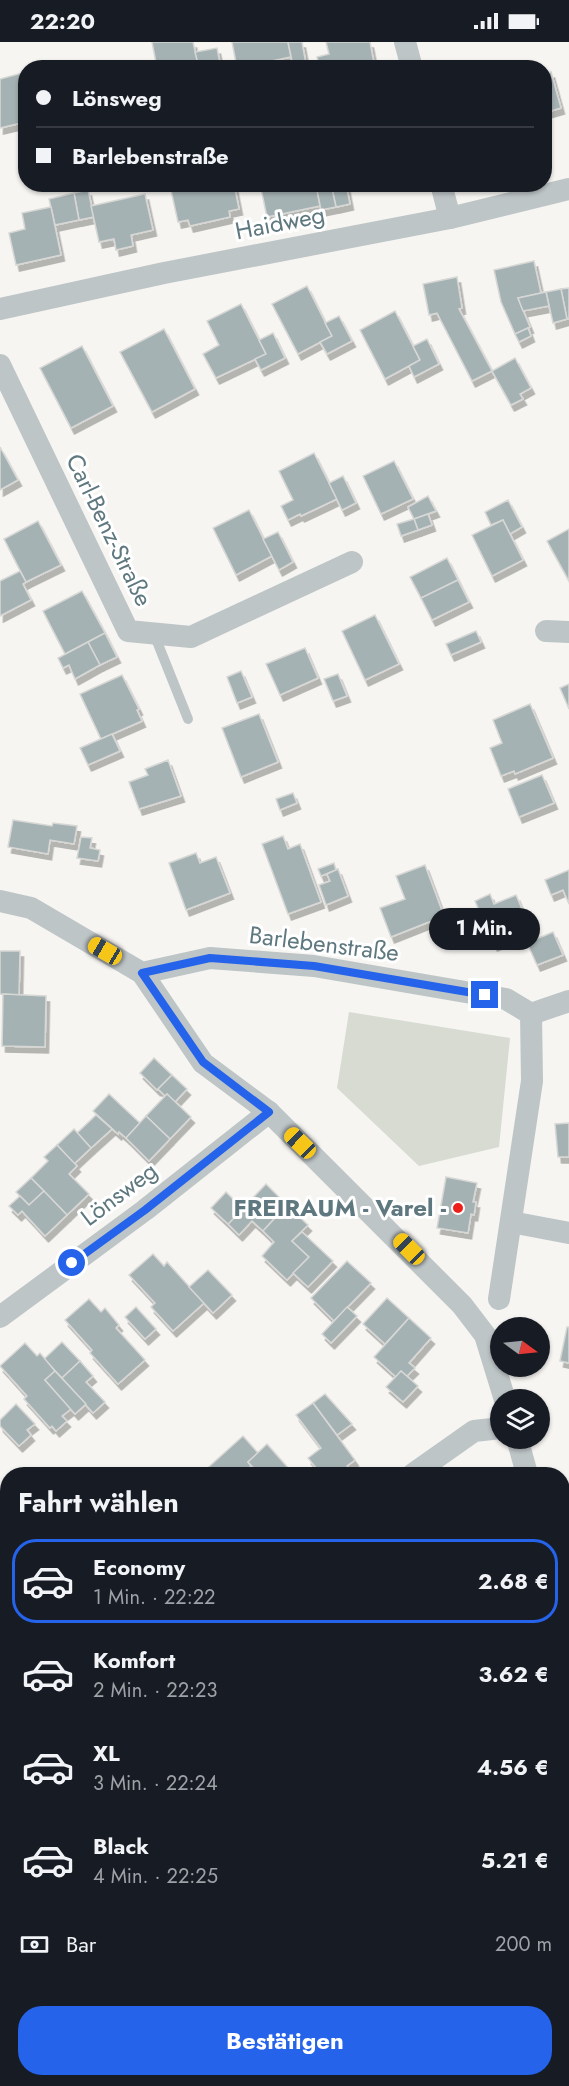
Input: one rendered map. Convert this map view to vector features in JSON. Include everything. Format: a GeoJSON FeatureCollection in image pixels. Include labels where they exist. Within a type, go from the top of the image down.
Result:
{"type":"FeatureCollection","features":[{"type":"Feature","properties":{"kind":"street"},"geometry":{"type":"LineString","coordinates":[[405,42],[410,60]]}},
{"type":"Feature","properties":{"kind":"street","name":"Haidweg"},"geometry":{"type":"LineString","coordinates":[[0,309],[164,273],[450,218],[569,189]]}},
{"type":"Feature","properties":{"kind":"street"},"geometry":{"type":"LineString","coordinates":[[443,192],[450,218]]}},
{"type":"Feature","properties":{"kind":"street","name":"Carl-Benz-Straße"},"geometry":{"type":"LineString","coordinates":[[0,364],[128,631],[191,637],[352,562]]}},
{"type":"Feature","properties":{"kind":"street"},"geometry":{"type":"LineString","coordinates":[[546,632],[569,632]]}},
{"type":"Feature","properties":{"kind":"street"},"geometry":{"type":"LineString","coordinates":[[0,901],[31,908],[142,973],[203,1062],[269,1112],[462,1305],[485,1335],[502,1389]]}},
{"type":"Feature","properties":{"kind":"street","name":"Barlebenstraße"},"geometry":{"type":"LineString","coordinates":[[142,973],[210,958],[314,966],[506,999],[531,1014]]}},
{"type":"Feature","properties":{"kind":"street"},"geometry":{"type":"LineString","coordinates":[[499,1299],[532,1081],[531,1014],[569,1001]]}},
{"type":"Feature","properties":{"kind":"street","name":"Lönsweg"},"geometry":{"type":"LineString","coordinates":[[0,1317],[145,1210],[269,1112]]}},
{"type":"Feature","properties":{"kind":"street"},"geometry":{"type":"LineString","coordinates":[[511,1221],[569,1233]]}},
{"type":"Feature","properties":{"kind":"street"},"geometry":{"type":"LineString","coordinates":[[422,1467],[474,1431],[490,1429]]}},
{"type":"Feature","properties":{"kind":"street"},"geometry":{"type":"LineString","coordinates":[[520,1449],[525,1467]]}},
{"type":"Feature","properties":{"kind":"lane"},"geometry":{"type":"LineString","coordinates":[[154,634],[188,719]]}},
{"type":"Feature","properties":{"kind":"shaded area"},"geometry":{"type":"Polygon","coordinates":[[[349,1012],[510,1038],[499,1147],[419,1166],[337,1088],[349,1012]]]}},
{"type":"Feature","properties":{"kind":"building"},"geometry":{"type":"Polygon","coordinates":[[[152,42],[193,42],[197,60],[155,60],[152,42]]]}},
{"type":"Feature","properties":{"kind":"building"},"geometry":{"type":"Polygon","coordinates":[[[232,42],[288,42],[291,57],[276,60],[235,60],[232,42]]]}},
{"type":"Feature","properties":{"kind":"building"},"geometry":{"type":"Polygon","coordinates":[[[288,42],[302,42],[305,60],[292,60],[288,42]]]}},
{"type":"Feature","properties":{"kind":"building"},"geometry":{"type":"Polygon","coordinates":[[[326,42],[370,42],[373,60],[318,60],[317,57],[329,54],[326,42]]]}},
{"type":"Feature","properties":{"kind":"building"},"geometry":{"type":"Polygon","coordinates":[[[217,48],[219,60],[197,60],[195,52],[217,48]]]}},
{"type":"Feature","properties":{"kind":"building"},"geometry":{"type":"Polygon","coordinates":[[[18,74],[18,124],[0,128],[0,79],[18,74]]]}},
{"type":"Feature","properties":{"kind":"building"},"geometry":{"type":"Polygon","coordinates":[[[552,76],[561,108],[552,111],[552,76]]]}},
{"type":"Feature","properties":{"kind":"building"},"geometry":{"type":"Polygon","coordinates":[[[88,192],[94,217],[79,220],[74,193],[88,192]]]}},
{"type":"Feature","properties":{"kind":"building"},"geometry":{"type":"Polygon","coordinates":[[[171,192],[236,192],[239,209],[229,211],[230,217],[190,226],[188,220],[178,222],[171,192]]]}},
{"type":"Feature","properties":{"kind":"building"},"geometry":{"type":"Polygon","coordinates":[[[262,192],[317,192],[320,206],[267,217],[262,192]]]}},
{"type":"Feature","properties":{"kind":"building"},"geometry":{"type":"Polygon","coordinates":[[[317,192],[333,192],[336,207],[321,210],[317,192]]]}},
{"type":"Feature","properties":{"kind":"building"},"geometry":{"type":"Polygon","coordinates":[[[333,192],[348,192],[350,204],[336,207],[333,192]]]}},
{"type":"Feature","properties":{"kind":"building"},"geometry":{"type":"Polygon","coordinates":[[[74,193],[79,220],[55,225],[49,199],[74,193]]]}},
{"type":"Feature","properties":{"kind":"building"},"geometry":{"type":"Polygon","coordinates":[[[145,194],[153,230],[131,235],[133,246],[116,250],[114,239],[99,242],[91,206],[145,194]]]}},
{"type":"Feature","properties":{"kind":"building"},"geometry":{"type":"Polygon","coordinates":[[[51,207],[61,255],[16,265],[9,233],[25,229],[22,213],[51,207]]]}},
{"type":"Feature","properties":{"kind":"building"},"geometry":{"type":"Polygon","coordinates":[[[534,261],[541,293],[518,298],[530,327],[515,334],[501,302],[494,270],[534,261]]]}},
{"type":"Feature","properties":{"kind":"building"},"geometry":{"type":"Polygon","coordinates":[[[457,277],[462,308],[459,309],[492,371],[472,381],[437,313],[429,315],[423,284],[457,277]]]}},
{"type":"Feature","properties":{"kind":"building"},"geometry":{"type":"Polygon","coordinates":[[[307,286],[332,336],[298,354],[272,304],[307,286]]]}},
{"type":"Feature","properties":{"kind":"building"},"geometry":{"type":"Polygon","coordinates":[[[569,288],[569,319],[567,319],[561,289],[569,288]]]}},
{"type":"Feature","properties":{"kind":"building"},"geometry":{"type":"Polygon","coordinates":[[[561,289],[567,319],[553,323],[546,292],[561,289]]]}},
{"type":"Feature","properties":{"kind":"building"},"geometry":{"type":"Polygon","coordinates":[[[546,292],[549,306],[523,311],[518,298],[546,292]]]}},
{"type":"Feature","properties":{"kind":"building"},"geometry":{"type":"Polygon","coordinates":[[[241,304],[266,354],[216,378],[203,354],[219,345],[207,321],[241,304]]]}},
{"type":"Feature","properties":{"kind":"building"},"geometry":{"type":"Polygon","coordinates":[[[395,311],[420,360],[385,379],[360,330],[395,311]]]}},
{"type":"Feature","properties":{"kind":"building"},"geometry":{"type":"Polygon","coordinates":[[[339,316],[352,341],[327,354],[320,342],[332,336],[325,323],[339,316]]]}},
{"type":"Feature","properties":{"kind":"building"},"geometry":{"type":"Polygon","coordinates":[[[528,328],[531,336],[519,342],[515,334],[528,328]]]}},
{"type":"Feature","properties":{"kind":"building"},"geometry":{"type":"Polygon","coordinates":[[[164,329],[195,389],[152,412],[120,352],[164,329]]]}},
{"type":"Feature","properties":{"kind":"building"},"geometry":{"type":"Polygon","coordinates":[[[273,333],[285,358],[261,370],[255,359],[266,354],[259,340],[273,333]]]}},
{"type":"Feature","properties":{"kind":"building"},"geometry":{"type":"Polygon","coordinates":[[[427,339],[439,364],[414,377],[409,366],[420,360],[413,346],[427,339]]]}},
{"type":"Feature","properties":{"kind":"building"},"geometry":{"type":"Polygon","coordinates":[[[82,346],[113,406],[71,428],[40,368],[82,346]]]}},
{"type":"Feature","properties":{"kind":"building"},"geometry":{"type":"Polygon","coordinates":[[[515,358],[531,388],[520,394],[523,399],[511,405],[492,371],[515,358]]]}},
{"type":"Feature","properties":{"kind":"building"},"geometry":{"type":"Polygon","coordinates":[[[0,447],[18,480],[0,490],[0,447]]]}},
{"type":"Feature","properties":{"kind":"building"},"geometry":{"type":"Polygon","coordinates":[[[314,453],[337,499],[288,520],[281,506],[293,500],[279,471],[314,453]]]}},
{"type":"Feature","properties":{"kind":"building"},"geometry":{"type":"Polygon","coordinates":[[[394,461],[413,499],[381,514],[363,476],[394,461]]]}},
{"type":"Feature","properties":{"kind":"building"},"geometry":{"type":"Polygon","coordinates":[[[343,476],[356,503],[342,510],[329,483],[343,476]]]}},
{"type":"Feature","properties":{"kind":"building"},"geometry":{"type":"Polygon","coordinates":[[[428,496],[436,511],[414,519],[408,507],[428,496]]]}},
{"type":"Feature","properties":{"kind":"building"},"geometry":{"type":"Polygon","coordinates":[[[508,500],[522,527],[510,534],[503,520],[491,525],[485,512],[508,500]]]}},
{"type":"Feature","properties":{"kind":"building"},"geometry":{"type":"Polygon","coordinates":[[[249,510],[272,556],[236,575],[213,528],[249,510]]]}},
{"type":"Feature","properties":{"kind":"building"},"geometry":{"type":"Polygon","coordinates":[[[428,514],[432,525],[418,530],[414,519],[428,514]]]}},
{"type":"Feature","properties":{"kind":"building"},"geometry":{"type":"Polygon","coordinates":[[[414,519],[418,530],[401,536],[397,524],[414,519]]]}},
{"type":"Feature","properties":{"kind":"building"},"geometry":{"type":"Polygon","coordinates":[[[503,520],[523,560],[492,576],[472,535],[503,520]]]}},
{"type":"Feature","properties":{"kind":"building"},"geometry":{"type":"Polygon","coordinates":[[[38,521],[61,565],[26,582],[4,539],[38,521]]]}},
{"type":"Feature","properties":{"kind":"building"},"geometry":{"type":"Polygon","coordinates":[[[569,529],[569,581],[547,541],[569,529]]]}},
{"type":"Feature","properties":{"kind":"building"},"geometry":{"type":"Polygon","coordinates":[[[278,532],[293,562],[279,570],[263,539],[278,532]]]}},
{"type":"Feature","properties":{"kind":"building"},"geometry":{"type":"Polygon","coordinates":[[[447,558],[458,580],[421,598],[410,577],[447,558]]]}},
{"type":"Feature","properties":{"kind":"building"},"geometry":{"type":"Polygon","coordinates":[[[20,571],[26,582],[23,584],[31,600],[0,616],[0,581],[20,571]]]}},
{"type":"Feature","properties":{"kind":"building"},"geometry":{"type":"Polygon","coordinates":[[[458,580],[469,602],[432,620],[421,598],[458,580]]]}},
{"type":"Feature","properties":{"kind":"building"},"geometry":{"type":"Polygon","coordinates":[[[82,591],[105,633],[65,654],[43,611],[82,591]]]}},
{"type":"Feature","properties":{"kind":"building"},"geometry":{"type":"Polygon","coordinates":[[[375,615],[399,664],[365,680],[342,631],[375,615]]]}},
{"type":"Feature","properties":{"kind":"building"},"geometry":{"type":"Polygon","coordinates":[[[476,631],[481,642],[451,655],[446,644],[476,631]]]}},
{"type":"Feature","properties":{"kind":"building"},"geometry":{"type":"Polygon","coordinates":[[[105,633],[117,657],[100,665],[88,642],[105,633]]]}},
{"type":"Feature","properties":{"kind":"building"},"geometry":{"type":"Polygon","coordinates":[[[88,642],[100,665],[75,679],[69,665],[63,668],[58,658],[88,642]]]}},
{"type":"Feature","properties":{"kind":"building"},"geometry":{"type":"Polygon","coordinates":[[[305,648],[318,678],[280,695],[266,664],[305,648]]]}},
{"type":"Feature","properties":{"kind":"building"},"geometry":{"type":"Polygon","coordinates":[[[241,671],[252,697],[237,703],[227,677],[241,671]]]}},
{"type":"Feature","properties":{"kind":"building"},"geometry":{"type":"Polygon","coordinates":[[[338,674],[347,696],[333,701],[324,679],[338,674]]]}},
{"type":"Feature","properties":{"kind":"building"},"geometry":{"type":"Polygon","coordinates":[[[122,675],[139,709],[137,710],[142,721],[101,739],[80,694],[122,675]]]}},
{"type":"Feature","properties":{"kind":"building"},"geometry":{"type":"Polygon","coordinates":[[[569,684],[569,709],[560,688],[569,684]]]}},
{"type":"Feature","properties":{"kind":"building"},"geometry":{"type":"Polygon","coordinates":[[[530,704],[553,758],[515,774],[514,771],[501,776],[490,748],[502,743],[493,720],[530,704]]]}},
{"type":"Feature","properties":{"kind":"building"},"geometry":{"type":"Polygon","coordinates":[[[259,714],[278,762],[241,777],[222,728],[259,714]]]}},
{"type":"Feature","properties":{"kind":"building"},"geometry":{"type":"Polygon","coordinates":[[[112,734],[120,751],[88,765],[80,748],[112,734]]]}},
{"type":"Feature","properties":{"kind":"building"},"geometry":{"type":"Polygon","coordinates":[[[168,760],[181,796],[139,809],[129,782],[148,775],[145,769],[168,760]]]}},
{"type":"Feature","properties":{"kind":"building"},"geometry":{"type":"Polygon","coordinates":[[[542,775],[554,803],[519,817],[508,789],[542,775]]]}},
{"type":"Feature","properties":{"kind":"building"},"geometry":{"type":"Polygon","coordinates":[[[293,793],[297,803],[280,810],[276,799],[293,793]]]}},
{"type":"Feature","properties":{"kind":"building"},"geometry":{"type":"Polygon","coordinates":[[[13,820],[52,826],[53,823],[77,826],[74,844],[50,840],[48,854],[8,847],[13,820]]]}},
{"type":"Feature","properties":{"kind":"building"},"geometry":{"type":"Polygon","coordinates":[[[283,836],[288,849],[300,844],[321,902],[288,914],[262,844],[283,836]]]}},
{"type":"Feature","properties":{"kind":"building"},"geometry":{"type":"Polygon","coordinates":[[[81,837],[92,838],[90,848],[100,850],[98,861],[77,858],[81,837]]]}},
{"type":"Feature","properties":{"kind":"building"},"geometry":{"type":"Polygon","coordinates":[[[196,853],[200,863],[216,857],[230,893],[186,910],[169,863],[196,853]]]}},
{"type":"Feature","properties":{"kind":"building"},"geometry":{"type":"Polygon","coordinates":[[[334,863],[336,870],[321,876],[318,869],[334,863]]]}},
{"type":"Feature","properties":{"kind":"building"},"geometry":{"type":"Polygon","coordinates":[[[425,865],[444,916],[391,937],[380,908],[405,899],[396,876],[425,865]]]}},
{"type":"Feature","properties":{"kind":"building"},"geometry":{"type":"Polygon","coordinates":[[[338,869],[348,896],[326,905],[319,885],[330,881],[327,874],[338,869]]]}},
{"type":"Feature","properties":{"kind":"building"},"geometry":{"type":"Polygon","coordinates":[[[569,870],[569,904],[563,890],[551,895],[545,880],[569,870]]]}},
{"type":"Feature","properties":{"kind":"building"},"geometry":{"type":"Polygon","coordinates":[[[490,894],[494,904],[516,895],[531,930],[494,945],[475,901],[490,894]]]}},
{"type":"Feature","properties":{"kind":"building"},"geometry":{"type":"Polygon","coordinates":[[[553,932],[563,955],[537,965],[527,943],[553,932]]]}},
{"type":"Feature","properties":{"kind":"building"},"geometry":{"type":"Polygon","coordinates":[[[0,951],[20,951],[19,995],[0,994],[0,951]]]}},
{"type":"Feature","properties":{"kind":"building"},"geometry":{"type":"Polygon","coordinates":[[[3,994],[46,996],[45,1047],[2,1046],[3,994]]]}},
{"type":"Feature","properties":{"kind":"building"},"geometry":{"type":"Polygon","coordinates":[[[154,1058],[172,1075],[157,1090],[140,1073],[154,1058]]]}},
{"type":"Feature","properties":{"kind":"building"},"geometry":{"type":"Polygon","coordinates":[[[172,1075],[187,1089],[175,1102],[158,1089],[172,1075]]]}},
{"type":"Feature","properties":{"kind":"building"},"geometry":{"type":"Polygon","coordinates":[[[109,1094],[140,1123],[126,1138],[119,1132],[118,1134],[93,1111],[109,1094]]]}},
{"type":"Feature","properties":{"kind":"building"},"geometry":{"type":"Polygon","coordinates":[[[167,1094],[191,1117],[170,1139],[146,1116],[167,1094]]]}},
{"type":"Feature","properties":{"kind":"building"},"geometry":{"type":"Polygon","coordinates":[[[96,1115],[112,1129],[91,1148],[77,1133],[96,1115]]]}},
{"type":"Feature","properties":{"kind":"building"},"geometry":{"type":"Polygon","coordinates":[[[146,1116],[170,1139],[149,1161],[126,1138],[146,1116]]]}},
{"type":"Feature","properties":{"kind":"building"},"geometry":{"type":"Polygon","coordinates":[[[569,1123],[569,1157],[558,1157],[555,1124],[569,1123]]]}},
{"type":"Feature","properties":{"kind":"building"},"geometry":{"type":"Polygon","coordinates":[[[74,1129],[91,1148],[74,1164],[57,1145],[74,1129]]]}},
{"type":"Feature","properties":{"kind":"building"},"geometry":{"type":"Polygon","coordinates":[[[57,1145],[77,1166],[69,1174],[89,1194],[67,1215],[31,1178],[48,1161],[44,1157],[57,1145]]]}},
{"type":"Feature","properties":{"kind":"building","name":"FREIRAUM - Varel -"},"geometry":{"type":"Polygon","coordinates":[[[446,1177],[477,1183],[473,1202],[476,1202],[474,1215],[471,1214],[468,1233],[437,1228],[446,1177]]]}},
{"type":"Feature","properties":{"kind":"building"},"geometry":{"type":"Polygon","coordinates":[[[31,1178],[44,1191],[29,1205],[16,1192],[31,1178]]]}},
{"type":"Feature","properties":{"kind":"building"},"geometry":{"type":"Polygon","coordinates":[[[266,1184],[287,1205],[263,1231],[252,1221],[239,1235],[228,1224],[266,1184]]]}},
{"type":"Feature","properties":{"kind":"building"},"geometry":{"type":"Polygon","coordinates":[[[44,1191],[67,1215],[45,1236],[22,1211],[18,1215],[9,1206],[20,1196],[29,1205],[44,1191]]]}},
{"type":"Feature","properties":{"kind":"building"},"geometry":{"type":"Polygon","coordinates":[[[226,1192],[243,1209],[228,1224],[211,1208],[226,1192]]]}},
{"type":"Feature","properties":{"kind":"building"},"geometry":{"type":"Polygon","coordinates":[[[287,1205],[308,1225],[292,1241],[309,1257],[287,1280],[262,1256],[274,1242],[263,1231],[287,1205]]]}},
{"type":"Feature","properties":{"kind":"building"},"geometry":{"type":"Polygon","coordinates":[[[302,1232],[333,1261],[308,1287],[293,1273],[309,1257],[292,1241],[302,1232]]]}},
{"type":"Feature","properties":{"kind":"building"},"geometry":{"type":"Polygon","coordinates":[[[153,1254],[164,1266],[167,1262],[204,1303],[173,1331],[151,1307],[155,1303],[129,1275],[153,1254]]]}},
{"type":"Feature","properties":{"kind":"building"},"geometry":{"type":"Polygon","coordinates":[[[347,1261],[371,1283],[334,1321],[311,1298],[347,1261]]]}},
{"type":"Feature","properties":{"kind":"building"},"geometry":{"type":"Polygon","coordinates":[[[208,1270],[232,1295],[213,1313],[189,1287],[208,1270]]]}},
{"type":"Feature","properties":{"kind":"building"},"geometry":{"type":"Polygon","coordinates":[[[387,1298],[409,1318],[385,1344],[363,1324],[387,1298]]]}},
{"type":"Feature","properties":{"kind":"building"},"geometry":{"type":"Polygon","coordinates":[[[89,1299],[101,1312],[105,1308],[119,1325],[116,1328],[145,1360],[118,1384],[65,1320],[89,1299]]]}},
{"type":"Feature","properties":{"kind":"building"},"geometry":{"type":"Polygon","coordinates":[[[136,1307],[156,1329],[145,1339],[125,1317],[136,1307]]]}},
{"type":"Feature","properties":{"kind":"building"},"geometry":{"type":"Polygon","coordinates":[[[347,1307],[357,1316],[331,1343],[322,1334],[347,1307]]]}},
{"type":"Feature","properties":{"kind":"building"},"geometry":{"type":"Polygon","coordinates":[[[409,1318],[431,1338],[409,1363],[415,1368],[407,1376],[401,1371],[396,1377],[374,1357],[409,1318]]]}},
{"type":"Feature","properties":{"kind":"building"},"geometry":{"type":"Polygon","coordinates":[[[567,1327],[569,1327],[569,1363],[560,1361],[567,1327]]]}},
{"type":"Feature","properties":{"kind":"building"},"geometry":{"type":"Polygon","coordinates":[[[62,1342],[80,1361],[62,1378],[44,1359],[62,1342]]]}},
{"type":"Feature","properties":{"kind":"building"},"geometry":{"type":"Polygon","coordinates":[[[25,1343],[37,1356],[40,1353],[55,1371],[45,1380],[71,1409],[62,1416],[67,1421],[56,1431],[52,1426],[50,1428],[24,1399],[27,1396],[0,1366],[25,1343]]]}},
{"type":"Feature","properties":{"kind":"building"},"geometry":{"type":"Polygon","coordinates":[[[80,1361],[93,1376],[86,1382],[105,1402],[93,1413],[62,1378],[80,1361]]]}},
{"type":"Feature","properties":{"kind":"building"},"geometry":{"type":"Polygon","coordinates":[[[55,1371],[86,1404],[75,1414],[45,1380],[55,1371]]]}},
{"type":"Feature","properties":{"kind":"building"},"geometry":{"type":"Polygon","coordinates":[[[401,1371],[418,1386],[403,1402],[386,1387],[401,1371]]]}},
{"type":"Feature","properties":{"kind":"building"},"geometry":{"type":"Polygon","coordinates":[[[325,1394],[352,1424],[337,1435],[313,1403],[325,1394]]]}},
{"type":"Feature","properties":{"kind":"building"},"geometry":{"type":"Polygon","coordinates":[[[313,1403],[355,1460],[348,1467],[315,1467],[308,1458],[321,1448],[296,1415],[313,1403]]]}},
{"type":"Feature","properties":{"kind":"building"},"geometry":{"type":"Polygon","coordinates":[[[16,1404],[35,1424],[27,1430],[31,1435],[19,1446],[0,1426],[0,1420],[16,1404]]]}},
{"type":"Feature","properties":{"kind":"building"},"geometry":{"type":"Polygon","coordinates":[[[243,1436],[258,1453],[248,1462],[250,1467],[209,1467],[243,1436]]]}},
{"type":"Feature","properties":{"kind":"building"},"geometry":{"type":"Polygon","coordinates":[[[267,1444],[287,1467],[253,1467],[248,1462],[267,1444]]]}},
{"type":"Feature","properties":{"kind":"place","name":"FREIRAUM - Varel -"},"geometry":{"type":"Point","coordinates":[458,1208]}},
{"type":"Feature","properties":{"kind":"route"},"geometry":{"type":"LineString","coordinates":[[72,1263],[145,1210],[269,1112],[203,1062],[142,973],[210,958],[314,966],[485,995]]}}]}
